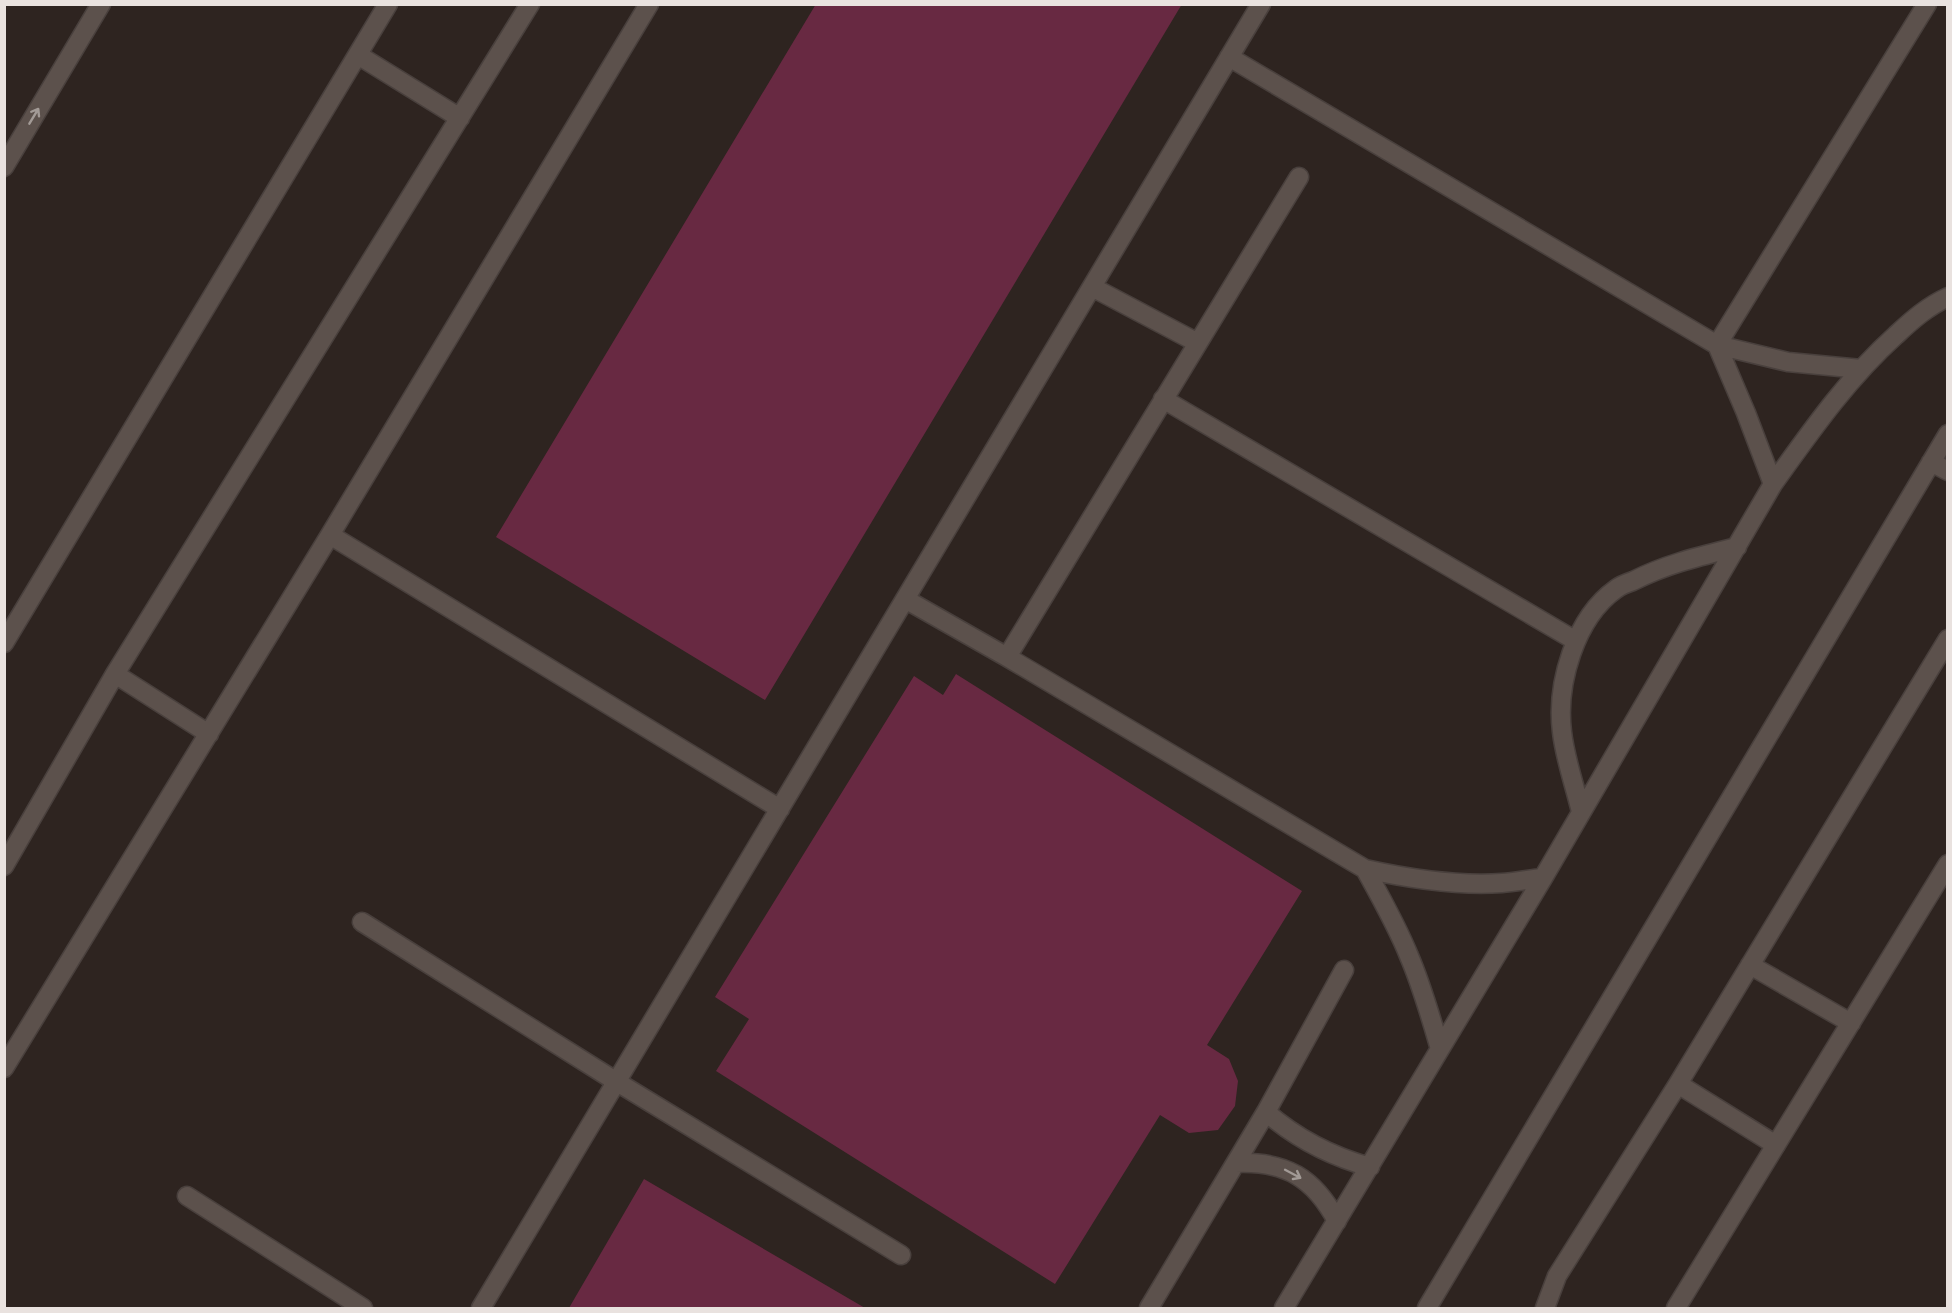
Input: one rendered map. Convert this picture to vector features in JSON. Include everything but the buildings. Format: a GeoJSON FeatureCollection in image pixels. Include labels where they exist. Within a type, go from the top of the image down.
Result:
{"type":"FeatureCollection","features":[{"type":"Feature","properties":{"kind":"street"},"geometry":{"type":"LineString","coordinates":[[4,166],[101,4]]}},
{"type":"Feature","properties":{"kind":"street"},"geometry":{"type":"LineString","coordinates":[[4,643],[388,4]]}},
{"type":"Feature","properties":{"kind":"street"},"geometry":{"type":"LineString","coordinates":[[4,866],[115,674],[530,4]]}},
{"type":"Feature","properties":{"kind":"street"},"geometry":{"type":"LineString","coordinates":[[4,1068],[330,535],[649,4]]}},
{"type":"Feature","properties":{"kind":"street"},"geometry":{"type":"LineString","coordinates":[[482,1308],[1261,4]]}},
{"type":"Feature","properties":{"kind":"street"},"geometry":{"type":"LineString","coordinates":[[1717,345],[1927,4]]}},
{"type":"Feature","properties":{"kind":"street"},"geometry":{"type":"LineString","coordinates":[[358,55],[460,118]]}},
{"type":"Feature","properties":{"kind":"street"},"geometry":{"type":"LineString","coordinates":[[1229,57],[1717,345],[1788,362],[1861,369]]}},
{"type":"Feature","properties":{"kind":"street"},"geometry":{"type":"LineString","coordinates":[[1008,657],[1299,177]]}},
{"type":"Feature","properties":{"kind":"street"},"geometry":{"type":"LineString","coordinates":[[1092,286],[1198,343]]}},
{"type":"Feature","properties":{"kind":"street"},"geometry":{"type":"LineString","coordinates":[[1284,1308],[1544,878],[1773,484],[1817,422],[1861,369],[1917,315],[1947,297]]}},
{"type":"Feature","properties":{"kind":"street"},"geometry":{"type":"LineString","coordinates":[[1717,345],[1773,484]]}},
{"type":"Feature","properties":{"kind":"street"},"geometry":{"type":"LineString","coordinates":[[1163,399],[1576,641]]}},
{"type":"Feature","properties":{"kind":"street"},"geometry":{"type":"LineString","coordinates":[[1427,1308],[1947,434]]}},
{"type":"Feature","properties":{"kind":"street"},"geometry":{"type":"LineString","coordinates":[[1931,462],[1947,471]]}},
{"type":"Feature","properties":{"kind":"street"},"geometry":{"type":"LineString","coordinates":[[330,535],[780,809]]}},
{"type":"Feature","properties":{"kind":"street"},"geometry":{"type":"LineString","coordinates":[[1581,812],[1562,732],[1561,701],[1566,670],[1576,641],[1592,614],[1616,589],[1650,572],[1680,561],[1737,547]]}},
{"type":"Feature","properties":{"kind":"street"},"geometry":{"type":"LineString","coordinates":[[905,599],[1008,657],[1365,869],[1410,879],[1456,883],[1502,883],[1544,878]]}},
{"type":"Feature","properties":{"kind":"street"},"geometry":{"type":"LineString","coordinates":[[1545,1308],[1557,1276],[1678,1084],[1947,639]]}},
{"type":"Feature","properties":{"kind":"street"},"geometry":{"type":"LineString","coordinates":[[115,674],[208,734]]}},
{"type":"Feature","properties":{"kind":"street"},"geometry":{"type":"LineString","coordinates":[[1676,1308],[1947,864]]}},
{"type":"Feature","properties":{"kind":"street"},"geometry":{"type":"LineString","coordinates":[[1365,869],[1389,912],[1409,956],[1440,1049]]}},
{"type":"Feature","properties":{"kind":"street"},"geometry":{"type":"LineString","coordinates":[[362,922],[617,1082],[901,1254]]}},
{"type":"Feature","properties":{"kind":"street"},"geometry":{"type":"LineString","coordinates":[[1750,965],[1851,1023]]}},
{"type":"Feature","properties":{"kind":"street"},"geometry":{"type":"LineString","coordinates":[[1149,1308],[1266,1112],[1344,970]]}},
{"type":"Feature","properties":{"kind":"street"},"geometry":{"type":"LineString","coordinates":[[1678,1084],[1776,1145]]}},
{"type":"Feature","properties":{"kind":"street"},"geometry":{"type":"LineString","coordinates":[[1266,1112],[1304,1141],[1324,1152],[1370,1167]]}},
{"type":"Feature","properties":{"kind":"street"},"geometry":{"type":"LineString","coordinates":[[1236,1163],[1257,1162],[1277,1166],[1297,1175],[1314,1187],[1327,1203],[1337,1221]]}},
{"type":"Feature","properties":{"kind":"street"},"geometry":{"type":"LineString","coordinates":[[187,1196],[363,1308]]}}]}
